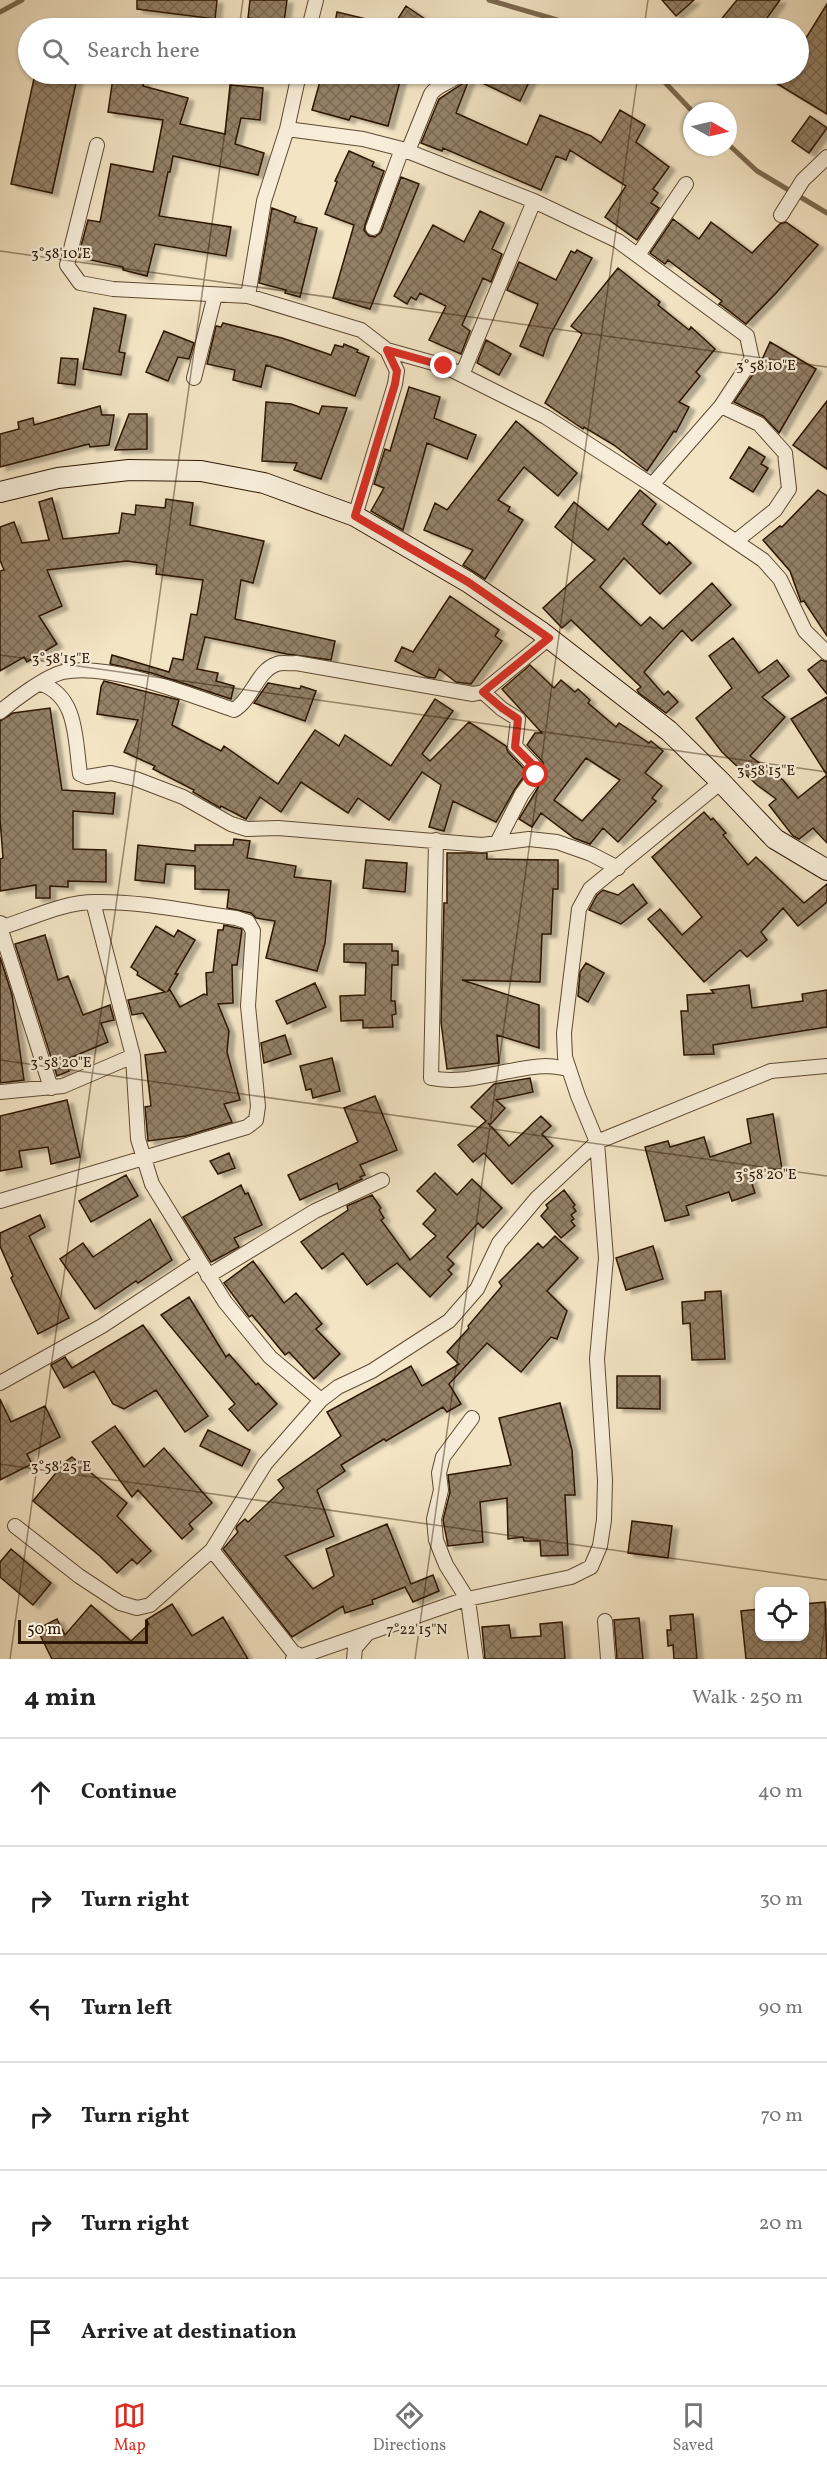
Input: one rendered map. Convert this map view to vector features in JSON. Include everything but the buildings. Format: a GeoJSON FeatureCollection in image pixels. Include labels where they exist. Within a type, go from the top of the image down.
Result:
{"type":"FeatureCollection","features":[{"type":"Feature","properties":{"kind":"main road"},"geometry":{"type":"LineString","coordinates":[[0,492],[58,478],[129,470],[201,471],[264,483],[355,516],[468,582],[549,638],[669,730],[775,839],[827,870]]}},
{"type":"Feature","properties":{"kind":"street"},"geometry":{"type":"LineString","coordinates":[[312,18],[316,0]]}},
{"type":"Feature","properties":{"kind":"street"},"geometry":{"type":"LineString","coordinates":[[248,296],[264,201],[287,129],[297,84]]}},
{"type":"Feature","properties":{"kind":"street"},"geometry":{"type":"LineString","coordinates":[[373,228],[431,94],[445,84]]}},
{"type":"Feature","properties":{"kind":"street"},"geometry":{"type":"LineString","coordinates":[[287,129],[363,139],[405,150],[534,201],[618,240],[747,336],[752,359],[721,406],[652,484]]}},
{"type":"Feature","properties":{"kind":"street"},"geometry":{"type":"LineString","coordinates":[[97,145],[67,265],[80,282],[113,289],[248,296],[361,330],[387,350],[444,366],[546,417],[652,484],[763,560],[780,579],[805,631],[827,653]]}},
{"type":"Feature","properties":{"kind":"street"},"geometry":{"type":"LineString","coordinates":[[781,215],[803,180],[827,158]]}},
{"type":"Feature","properties":{"kind":"street"},"geometry":{"type":"LineString","coordinates":[[638,255],[686,184]]}},
{"type":"Feature","properties":{"kind":"street"},"geometry":{"type":"LineString","coordinates":[[462,375],[534,201]]}},
{"type":"Feature","properties":{"kind":"street"},"geometry":{"type":"LineString","coordinates":[[194,378],[215,295]]}},
{"type":"Feature","properties":{"kind":"street"},"geometry":{"type":"LineString","coordinates":[[355,516],[395,384],[397,371],[387,350]]}},
{"type":"Feature","properties":{"kind":"street"},"geometry":{"type":"LineString","coordinates":[[721,406],[759,424],[785,453],[789,489],[775,510],[736,541]]}},
{"type":"Feature","properties":{"kind":"street"},"geometry":{"type":"LineString","coordinates":[[0,711],[60,672],[78,670],[113,674],[183,692],[234,710],[243,705],[267,670],[277,664],[296,663],[473,694],[483,692],[549,638]]}},
{"type":"Feature","properties":{"kind":"street"},"geometry":{"type":"LineString","coordinates":[[41,684],[52,688],[71,711],[80,774],[87,777],[111,773],[136,779],[183,797],[231,824],[247,829],[278,828],[483,845],[529,839],[557,842],[591,854],[618,868]]}},
{"type":"Feature","properties":{"kind":"street"},"geometry":{"type":"LineString","coordinates":[[483,692],[518,719],[515,747],[536,768],[536,775],[522,794],[497,843]]}},
{"type":"Feature","properties":{"kind":"street"},"geometry":{"type":"LineString","coordinates":[[212,1550],[293,1653],[300,1658],[463,1600],[571,1577],[591,1567],[600,1546],[605,1480],[597,1359],[606,1258],[597,1142],[565,1057],[564,1033],[579,909],[590,889],[721,782]]}},
{"type":"Feature","properties":{"kind":"street"},"geometry":{"type":"LineString","coordinates":[[436,840],[431,1078],[443,1081],[548,1066],[569,1069]]}},
{"type":"Feature","properties":{"kind":"street"},"geometry":{"type":"LineString","coordinates":[[93,902],[133,1056],[138,1139],[152,1184],[225,1302],[270,1356],[321,1400]]}},
{"type":"Feature","properties":{"kind":"street"},"geometry":{"type":"LineString","coordinates":[[0,1201],[247,1127],[256,1120],[258,1107],[248,1006],[253,932],[248,922],[236,918],[128,904],[93,902],[60,908],[6,926],[0,925],[51,1088]]}},
{"type":"Feature","properties":{"kind":"street"},"geometry":{"type":"LineString","coordinates":[[0,1092],[63,1086],[133,1056]]}},
{"type":"Feature","properties":{"kind":"street"},"geometry":{"type":"LineString","coordinates":[[15,1526],[79,1576],[120,1603],[137,1608],[150,1605],[212,1550],[265,1464],[321,1400],[338,1387],[372,1371],[449,1321],[477,1289],[499,1243],[537,1198],[597,1142],[771,1071],[827,1066]]}},
{"type":"Feature","properties":{"kind":"street"},"geometry":{"type":"LineString","coordinates":[[208,1275],[315,1211],[382,1180]]}},
{"type":"Feature","properties":{"kind":"street"},"geometry":{"type":"LineString","coordinates":[[0,1383],[102,1326],[199,1262]]}},
{"type":"Feature","properties":{"kind":"street"},"geometry":{"type":"LineString","coordinates":[[472,1418],[443,1457],[439,1473],[441,1490],[434,1519],[436,1540],[442,1557],[468,1600],[476,1659]]}},
{"type":"Feature","properties":{"kind":"street"},"geometry":{"type":"LineString","coordinates":[[605,1621],[608,1659]]}},
{"type":"Feature","properties":{"kind":"street"},"geometry":{"type":"LineString","coordinates":[[354,1659],[356,1648],[369,1633]]}},
{"type":"Feature","properties":{"kind":"waterway"},"geometry":{"type":"LineString","coordinates":[[0,12],[22,0]]}},
{"type":"Feature","properties":{"kind":"waterway"},"geometry":{"type":"LineString","coordinates":[[489,0],[551,18]]}},
{"type":"Feature","properties":{"kind":"waterway"},"geometry":{"type":"LineString","coordinates":[[666,84],[683,102]]}},
{"type":"Feature","properties":{"kind":"waterway"},"geometry":{"type":"LineString","coordinates":[[737,152],[757,171],[827,213]]}},
{"type":"Feature","properties":{"kind":"route"},"geometry":{"type":"LineString","coordinates":[[444,366],[387,350],[397,371],[395,384],[355,516],[468,582],[549,638],[483,692],[518,719],[515,747],[530,759],[536,768],[536,775]]}}]}
